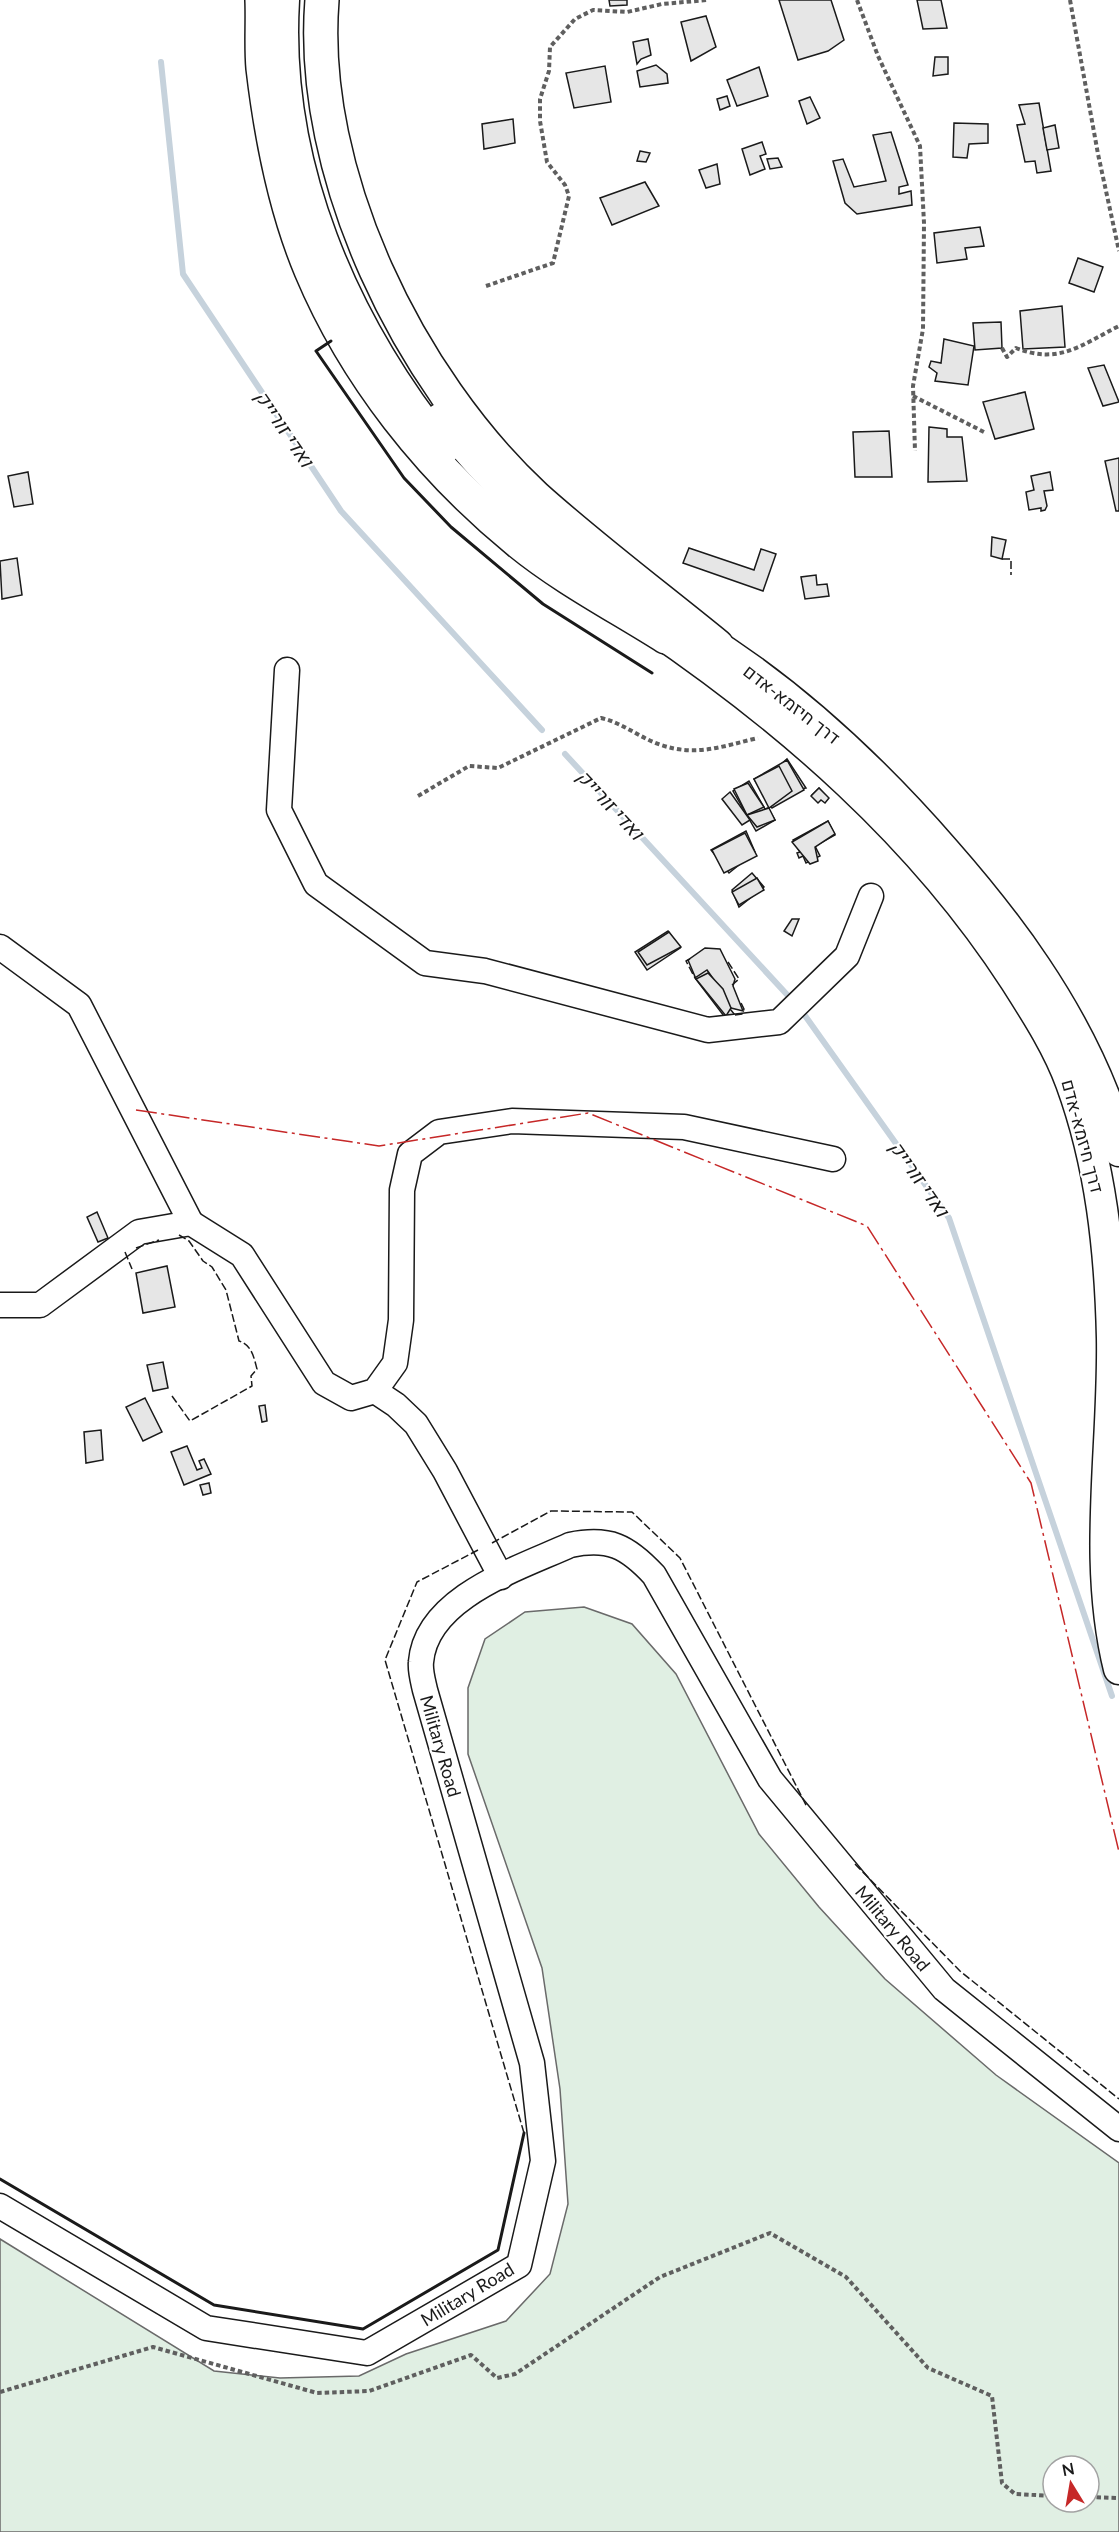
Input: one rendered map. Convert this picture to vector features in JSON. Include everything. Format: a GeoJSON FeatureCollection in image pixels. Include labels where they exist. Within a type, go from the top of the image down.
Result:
{"type":"FeatureCollection","features":[{"type":"Feature","properties":{"kind":"highway"},"geometry":{"type":"LineString","coordinates":[[262,0],[263,66],[279,168],[294,223],[311,270],[339,329],[377,390],[422,447],[470,498],[519,541],[554,567],[666,637]]}},
{"type":"Feature","properties":{"kind":"highway"},"geometry":{"type":"LineString","coordinates":[[322,0],[319,39],[327,103],[347,197],[374,264],[421,355],[461,415],[535,496],[717,646]]}},
{"type":"Feature","properties":{"kind":"main road","name":"דרך חיזמא-אדם"},"geometry":{"type":"LineString","coordinates":[[284,0],[284,65],[296,149],[311,209],[327,253],[369,339],[419,418],[455,462],[568,569],[666,637],[797,735],[858,790],[955,895],[1021,989],[1049,1036],[1070,1082],[1099,1180],[1108,1262],[1112,1341],[1104,1545],[1113,1646],[1119,1669]]}},
{"type":"Feature","properties":{"kind":"main road","name":"דרך חיזמא-אדם"},"geometry":{"type":"LineString","coordinates":[[301,0],[300,64],[304,103],[327,204],[364,294],[413,378],[467,451],[578,556],[665,615],[717,646],[818,720],[902,801],[1015,934],[1077,1035],[1105,1100],[1119,1151]]}},
{"type":"Feature","properties":{"kind":"street"},"geometry":{"type":"LineString","coordinates":[[287,670],[279,810],[316,884],[425,963],[485,971],[708,1030],[779,1022],[847,956],[871,896]]}},
{"type":"Feature","properties":{"kind":"street"},"geometry":{"type":"LineString","coordinates":[[0,947],[79,1005],[190,1223],[242,1255],[324,1383],[351,1398],[375,1392],[395,1363],[401,1320],[402,1190],[410,1154],[439,1132],[512,1121],[684,1127],[833,1159]]}},
{"type":"Feature","properties":{"kind":"street"},"geometry":{"type":"LineString","coordinates":[[0,1305],[40,1305],[139,1232],[190,1223]]}},
{"type":"Feature","properties":{"kind":"street"},"geometry":{"type":"LineString","coordinates":[[375,1392],[396,1405],[416,1424],[445,1471],[501,1577]]}},
{"type":"Feature","properties":{"kind":"street","name":"Military Road"},"geometry":{"type":"LineString","coordinates":[[0,2206],[206,2328],[367,2353],[519,2265],[543,2161],[532,2063],[424,1690],[420,1662],[427,1638],[441,1615],[462,1597],[570,1545],[589,1541],[608,1542],[627,1549],[654,1575],[770,1779],[944,1989],[1119,2129]]}},
{"type":"Feature","properties":{"kind":"path"},"geometry":{"type":"LineString","coordinates":[[486,286],[553,263],[563,226],[569,196],[565,185],[547,162],[540,121],[540,99],[549,71],[550,47],[575,19],[593,10],[627,12],[662,4],[707,0]]}},
{"type":"Feature","properties":{"kind":"path"},"geometry":{"type":"LineString","coordinates":[[857,0],[878,56],[920,146],[924,223],[923,329],[913,396],[915,451]]}},
{"type":"Feature","properties":{"kind":"path"},"geometry":{"type":"LineString","coordinates":[[1070,0],[1098,154],[1119,251]]}},
{"type":"Feature","properties":{"kind":"path"},"geometry":{"type":"LineString","coordinates":[[1002,348],[1007,357],[1016,348],[1037,356],[1068,352],[1119,326]]}},
{"type":"Feature","properties":{"kind":"path"},"geometry":{"type":"LineString","coordinates":[[913,396],[984,432]]}},
{"type":"Feature","properties":{"kind":"path"},"geometry":{"type":"LineString","coordinates":[[418,796],[469,766],[498,768],[601,718],[616,722],[661,745],[698,752],[759,738]]}},
{"type":"Feature","properties":{"kind":"path"},"geometry":{"type":"LineString","coordinates":[[0,2392],[153,2347],[317,2393],[369,2391],[471,2355],[496,2378],[515,2374],[660,2277],[771,2233],[846,2277],[928,2368],[992,2396],[1002,2482],[1014,2494],[1041,2495]]}},
{"type":"Feature","properties":{"kind":"path"},"geometry":{"type":"LineString","coordinates":[[1101,2498],[1119,2499]]}},
{"type":"Feature","properties":{"kind":"green space"},"geometry":{"type":"Polygon","coordinates":[[[584,1607],[632,1624],[676,1674],[759,1834],[819,1907],[885,1979],[996,2075],[1119,2163],[1119,2532],[0,2532],[0,2239],[214,2371],[280,2378],[359,2376],[406,2354],[506,2321],[550,2274],[568,2204],[560,2089],[542,1968],[468,1754],[468,1688],[485,1639],[525,1612],[584,1607]]]}},
{"type":"Feature","properties":{"kind":"building"},"geometry":{"type":"Polygon","coordinates":[[[609,0],[627,0],[627,5],[610,6],[609,0]]]}},
{"type":"Feature","properties":{"kind":"building"},"geometry":{"type":"Polygon","coordinates":[[[779,0],[831,0],[844,40],[828,51],[798,60],[779,0]]]}},
{"type":"Feature","properties":{"kind":"building"},"geometry":{"type":"Polygon","coordinates":[[[917,0],[941,0],[947,28],[923,29],[917,0]]]}},
{"type":"Feature","properties":{"kind":"building"},"geometry":{"type":"Polygon","coordinates":[[[706,16],[716,47],[691,61],[681,22],[706,16]]]}},
{"type":"Feature","properties":{"kind":"building"},"geometry":{"type":"Polygon","coordinates":[[[648,39],[651,55],[641,59],[637,64],[633,42],[648,39]]]}},
{"type":"Feature","properties":{"kind":"building"},"geometry":{"type":"Polygon","coordinates":[[[935,57],[948,57],[948,74],[933,76],[935,57]]]}},
{"type":"Feature","properties":{"kind":"building"},"geometry":{"type":"Polygon","coordinates":[[[656,65],[667,74],[668,83],[640,87],[637,71],[656,65]]]}},
{"type":"Feature","properties":{"kind":"building"},"geometry":{"type":"Polygon","coordinates":[[[605,66],[611,102],[574,108],[566,73],[605,66]]]}},
{"type":"Feature","properties":{"kind":"building"},"geometry":{"type":"Polygon","coordinates":[[[759,67],[768,96],[737,106],[727,80],[759,67]]]}},
{"type":"Feature","properties":{"kind":"building"},"geometry":{"type":"Polygon","coordinates":[[[727,96],[730,106],[720,110],[717,99],[727,96]]]}},
{"type":"Feature","properties":{"kind":"building"},"geometry":{"type":"Polygon","coordinates":[[[810,97],[820,118],[807,124],[799,101],[810,97]]]}},
{"type":"Feature","properties":{"kind":"building"},"geometry":{"type":"Polygon","coordinates":[[[1039,103],[1051,171],[1037,173],[1035,161],[1025,162],[1017,125],[1025,124],[1019,105],[1039,103]]]}},
{"type":"Feature","properties":{"kind":"building"},"geometry":{"type":"Polygon","coordinates":[[[513,119],[515,143],[484,149],[482,124],[513,119]]]}},
{"type":"Feature","properties":{"kind":"building"},"geometry":{"type":"Polygon","coordinates":[[[954,123],[988,124],[988,143],[969,144],[967,158],[953,157],[954,123]]]}},
{"type":"Feature","properties":{"kind":"building"},"geometry":{"type":"Polygon","coordinates":[[[1055,125],[1059,148],[1047,150],[1043,128],[1055,125]]]}},
{"type":"Feature","properties":{"kind":"building"},"geometry":{"type":"Polygon","coordinates":[[[891,132],[908,185],[899,187],[899,194],[911,191],[912,205],[857,214],[845,203],[833,161],[843,159],[854,187],[886,181],[873,135],[891,132]]]}},
{"type":"Feature","properties":{"kind":"building"},"geometry":{"type":"Polygon","coordinates":[[[762,142],[766,154],[760,156],[765,169],[750,175],[742,149],[762,142]]]}},
{"type":"Feature","properties":{"kind":"building"},"geometry":{"type":"Polygon","coordinates":[[[640,151],[650,153],[646,162],[637,161],[640,151]]]}},
{"type":"Feature","properties":{"kind":"building"},"geometry":{"type":"Polygon","coordinates":[[[778,158],[782,167],[770,169],[767,159],[778,158]]]}},
{"type":"Feature","properties":{"kind":"building"},"geometry":{"type":"Polygon","coordinates":[[[717,164],[720,184],[706,188],[699,170],[717,164]]]}},
{"type":"Feature","properties":{"kind":"building"},"geometry":{"type":"Polygon","coordinates":[[[645,182],[659,206],[612,225],[600,198],[645,182]]]}},
{"type":"Feature","properties":{"kind":"building"},"geometry":{"type":"Polygon","coordinates":[[[980,227],[984,246],[965,248],[967,259],[937,263],[934,233],[980,227]]]}},
{"type":"Feature","properties":{"kind":"building"},"geometry":{"type":"Polygon","coordinates":[[[1078,258],[1103,267],[1094,292],[1069,283],[1078,258]]]}},
{"type":"Feature","properties":{"kind":"building"},"geometry":{"type":"Polygon","coordinates":[[[1062,306],[1065,347],[1023,349],[1020,311],[1062,306]]]}},
{"type":"Feature","properties":{"kind":"building"},"geometry":{"type":"Polygon","coordinates":[[[1001,322],[1002,348],[975,350],[973,323],[1001,322]]]}},
{"type":"Feature","properties":{"kind":"building"},"geometry":{"type":"Polygon","coordinates":[[[944,339],[974,346],[968,385],[935,381],[937,373],[929,367],[931,361],[941,363],[944,339]]]}},
{"type":"Feature","properties":{"kind":"building"},"geometry":{"type":"Polygon","coordinates":[[[1104,365],[1119,402],[1103,406],[1088,368],[1104,365]]]}},
{"type":"Feature","properties":{"kind":"building"},"geometry":{"type":"Polygon","coordinates":[[[1025,392],[1034,429],[995,439],[983,402],[1025,392]]]}},
{"type":"Feature","properties":{"kind":"building"},"geometry":{"type":"Polygon","coordinates":[[[929,427],[947,429],[947,437],[962,437],[967,481],[928,482],[929,427]]]}},
{"type":"Feature","properties":{"kind":"building"},"geometry":{"type":"Polygon","coordinates":[[[889,431],[892,477],[855,477],[853,432],[889,431]]]}},
{"type":"Feature","properties":{"kind":"building"},"geometry":{"type":"Polygon","coordinates":[[[1119,458],[1119,511],[1116,511],[1105,461],[1119,458]]]}},
{"type":"Feature","properties":{"kind":"building"},"geometry":{"type":"Polygon","coordinates":[[[28,472],[33,504],[14,507],[8,476],[28,472]]]}},
{"type":"Feature","properties":{"kind":"building"},"geometry":{"type":"Polygon","coordinates":[[[1050,472],[1053,490],[1044,491],[1047,506],[1045,510],[1041,511],[1041,508],[1029,510],[1026,492],[1034,490],[1031,476],[1050,472]]]}},
{"type":"Feature","properties":{"kind":"building"},"geometry":{"type":"Polygon","coordinates":[[[992,537],[1006,540],[1002,559],[991,556],[992,537]]]}},
{"type":"Feature","properties":{"kind":"building"},"geometry":{"type":"Polygon","coordinates":[[[689,548],[754,570],[761,549],[776,554],[763,591],[683,563],[689,548]]]}},
{"type":"Feature","properties":{"kind":"building"},"geometry":{"type":"Polygon","coordinates":[[[17,558],[22,595],[2,599],[0,561],[17,558]]]}},
{"type":"Feature","properties":{"kind":"building"},"geometry":{"type":"Polygon","coordinates":[[[816,575],[817,585],[827,584],[829,596],[805,599],[801,577],[816,575]]]}},
{"type":"Feature","properties":{"kind":"building"},"geometry":{"type":"Polygon","coordinates":[[[787,759],[806,788],[792,791],[779,766],[787,759]]]}},
{"type":"Feature","properties":{"kind":"building"},"geometry":{"type":"Polygon","coordinates":[[[787,760],[804,790],[772,808],[754,779],[787,760]]]}},
{"type":"Feature","properties":{"kind":"building"},"geometry":{"type":"Polygon","coordinates":[[[779,766],[792,791],[769,808],[754,779],[779,766]]]}},
{"type":"Feature","properties":{"kind":"building"},"geometry":{"type":"Polygon","coordinates":[[[749,781],[765,809],[768,808],[775,820],[756,831],[733,791],[749,781]]]}},
{"type":"Feature","properties":{"kind":"building"},"geometry":{"type":"Polygon","coordinates":[[[748,783],[764,807],[747,815],[734,789],[748,783]]]}},
{"type":"Feature","properties":{"kind":"building"},"geometry":{"type":"Polygon","coordinates":[[[819,788],[828,798],[825,802],[821,798],[818,801],[812,795],[819,788]]]}},
{"type":"Feature","properties":{"kind":"building"},"geometry":{"type":"Polygon","coordinates":[[[819,788],[829,798],[825,803],[821,800],[818,803],[811,796],[819,788]]]}},
{"type":"Feature","properties":{"kind":"building"},"geometry":{"type":"Polygon","coordinates":[[[730,792],[750,820],[742,825],[722,799],[730,792]]]}},
{"type":"Feature","properties":{"kind":"building"},"geometry":{"type":"Polygon","coordinates":[[[769,808],[775,820],[757,827],[747,815],[769,808]]]}},
{"type":"Feature","properties":{"kind":"building"},"geometry":{"type":"Polygon","coordinates":[[[828,821],[835,835],[815,846],[820,856],[806,863],[803,856],[799,858],[797,853],[800,852],[793,840],[828,821]]]}},
{"type":"Feature","properties":{"kind":"building"},"geometry":{"type":"Polygon","coordinates":[[[828,821],[835,834],[815,847],[818,861],[810,864],[792,842],[828,821]]]}},
{"type":"Feature","properties":{"kind":"building"},"geometry":{"type":"Polygon","coordinates":[[[746,831],[755,852],[729,873],[711,850],[746,831]]]}},
{"type":"Feature","properties":{"kind":"building"},"geometry":{"type":"Polygon","coordinates":[[[745,833],[757,856],[724,873],[712,850],[745,833]]]}},
{"type":"Feature","properties":{"kind":"building"},"geometry":{"type":"Polygon","coordinates":[[[752,873],[764,887],[739,907],[732,890],[752,873]]]}},
{"type":"Feature","properties":{"kind":"building"},"geometry":{"type":"Polygon","coordinates":[[[757,878],[764,890],[739,905],[732,892],[757,878]]]}},
{"type":"Feature","properties":{"kind":"building"},"geometry":{"type":"Polygon","coordinates":[[[792,919],[799,919],[792,936],[784,931],[792,919]]]}},
{"type":"Feature","properties":{"kind":"building"},"geometry":{"type":"Polygon","coordinates":[[[668,931],[680,948],[647,970],[635,952],[668,931]]]}},
{"type":"Feature","properties":{"kind":"building"},"geometry":{"type":"Polygon","coordinates":[[[669,932],[681,947],[647,965],[638,952],[669,932]]]}},
{"type":"Feature","properties":{"kind":"building"},"geometry":{"type":"Polygon","coordinates":[[[705,948],[720,949],[735,979],[733,986],[743,1011],[731,1008],[696,979],[688,960],[705,948]]]}},
{"type":"Feature","properties":{"kind":"building"},"geometry":{"type":"Polygon","coordinates":[[[707,970],[722,991],[718,994],[735,1015],[727,1020],[695,978],[707,970]]]}},
{"type":"Feature","properties":{"kind":"building"},"geometry":{"type":"Polygon","coordinates":[[[708,973],[723,989],[731,1008],[726,1016],[696,979],[708,973]]]}},
{"type":"Feature","properties":{"kind":"building"},"geometry":{"type":"Polygon","coordinates":[[[97,1212],[108,1238],[98,1242],[87,1217],[97,1212]]]}},
{"type":"Feature","properties":{"kind":"building"},"geometry":{"type":"Polygon","coordinates":[[[167,1266],[175,1307],[143,1313],[136,1273],[167,1266]]]}},
{"type":"Feature","properties":{"kind":"building"},"geometry":{"type":"Polygon","coordinates":[[[163,1362],[168,1388],[153,1391],[147,1365],[163,1362]]]}},
{"type":"Feature","properties":{"kind":"building"},"geometry":{"type":"Polygon","coordinates":[[[145,1398],[162,1432],[143,1441],[126,1407],[145,1398]]]}},
{"type":"Feature","properties":{"kind":"building"},"geometry":{"type":"Polygon","coordinates":[[[265,1405],[267,1421],[262,1422],[259,1406],[265,1405]]]}},
{"type":"Feature","properties":{"kind":"building"},"geometry":{"type":"Polygon","coordinates":[[[101,1430],[103,1460],[86,1463],[84,1432],[101,1430]]]}},
{"type":"Feature","properties":{"kind":"building"},"geometry":{"type":"Polygon","coordinates":[[[187,1446],[197,1470],[202,1468],[199,1461],[204,1459],[211,1474],[184,1485],[171,1452],[187,1446]]]}},
{"type":"Feature","properties":{"kind":"building"},"geometry":{"type":"Polygon","coordinates":[[[209,1483],[211,1493],[203,1495],[200,1485],[209,1483]]]}},
{"type":"Feature","properties":{"kind":"waterway","name":"ואדי זורייק"},"geometry":{"type":"LineString","coordinates":[[161,62],[183,274],[341,511],[542,730]]}},
{"type":"Feature","properties":{"kind":"waterway","name":"ואדי זורייק"},"geometry":{"type":"LineString","coordinates":[[565,754],[792,1000]]}},
{"type":"Feature","properties":{"kind":"waterway","name":"ואדי זורייק"},"geometry":{"type":"LineString","coordinates":[[801,1010],[949,1218],[1112,1696]]}},
{"type":"Feature","properties":{"kind":"fence"},"geometry":{"type":"LineString","coordinates":[[1002,559],[1011,559],[1011,575]]}},
{"type":"Feature","properties":{"kind":"fence"},"geometry":{"type":"LineString","coordinates":[[690,959],[686,961],[695,978]]}},
{"type":"Feature","properties":{"kind":"fence"},"geometry":{"type":"LineString","coordinates":[[728,962],[739,979],[732,985]]}},
{"type":"Feature","properties":{"kind":"fence"},"geometry":{"type":"LineString","coordinates":[[735,1015],[742,1014],[744,1009],[740,1001]]}},
{"type":"Feature","properties":{"kind":"fence"},"geometry":{"type":"LineString","coordinates":[[172,1396],[190,1421],[252,1386],[251,1376],[257,1369],[250,1349],[239,1341],[226,1290],[212,1267],[203,1261],[189,1241],[179,1235]]}},
{"type":"Feature","properties":{"kind":"fence"},"geometry":{"type":"LineString","coordinates":[[136,1248],[159,1240]]}},
{"type":"Feature","properties":{"kind":"fence"},"geometry":{"type":"LineString","coordinates":[[125,1252],[132,1269]]}},
{"type":"Feature","properties":{"kind":"fence"},"geometry":{"type":"LineString","coordinates":[[492,1543],[551,1511],[632,1512],[680,1558],[807,1807]]}},
{"type":"Feature","properties":{"kind":"fence"},"geometry":{"type":"LineString","coordinates":[[478,1550],[417,1582],[385,1660],[524,2133]]}},
{"type":"Feature","properties":{"kind":"fence"},"geometry":{"type":"LineString","coordinates":[[855,1864],[960,1971],[1119,2099]]}},
{"type":"Feature","properties":{"kind":"wall"},"geometry":{"type":"LineString","coordinates":[[331,341],[316,351],[404,478],[451,527],[543,604],[652,673]]}},
{"type":"Feature","properties":{"kind":"wall"},"geometry":{"type":"LineString","coordinates":[[0,2179],[214,2305],[363,2329],[498,2250],[524,2133]]}},
{"type":"Feature","properties":{"kind":"power"},"geometry":{"type":"LineString","coordinates":[[136,1110],[379,1146],[588,1113],[867,1226],[1031,1483],[1119,1852]]}}]}
